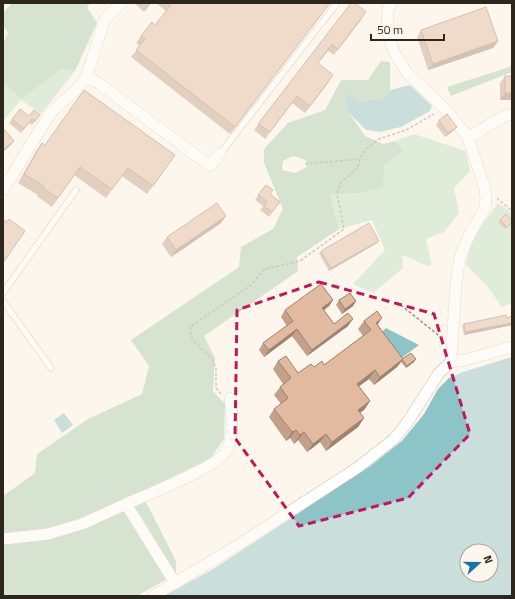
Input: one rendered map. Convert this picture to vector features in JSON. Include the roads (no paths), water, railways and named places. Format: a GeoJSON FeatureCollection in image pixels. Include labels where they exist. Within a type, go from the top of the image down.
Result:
{"type":"FeatureCollection","features":[{"type":"Feature","properties":{"kind":"street"},"geometry":{"type":"LineString","coordinates":[[3,190],[50,112],[76,90],[86,78],[105,19],[121,3]]}},
{"type":"Feature","properties":{"kind":"street"},"geometry":{"type":"LineString","coordinates":[[392,3],[388,9],[387,30],[393,50],[407,73],[444,108],[468,137],[485,188],[485,208],[470,234],[460,257],[456,284],[452,362]]}},
{"type":"Feature","properties":{"kind":"street"},"geometry":{"type":"LineString","coordinates":[[86,78],[97,82],[210,166],[220,154]]}},
{"type":"Feature","properties":{"kind":"street"},"geometry":{"type":"LineString","coordinates":[[468,137],[479,132],[493,121],[505,115],[512,114]]}},
{"type":"Feature","properties":{"kind":"street"},"geometry":{"type":"LineString","coordinates":[[153,596],[232,548],[357,468],[394,439],[408,423],[439,373],[452,362],[465,360],[512,347]]}},
{"type":"Feature","properties":{"kind":"street"},"geometry":{"type":"LineString","coordinates":[[3,539],[48,534],[82,524],[215,462],[225,453],[229,442],[233,423],[230,398]]}},
{"type":"Feature","properties":{"kind":"street"},"geometry":{"type":"LineString","coordinates":[[126,504],[175,583]]}},
{"type":"Feature","properties":{"kind":"lane"},"geometry":{"type":"LineString","coordinates":[[220,154],[337,3]]}},
{"type":"Feature","properties":{"kind":"lane"},"geometry":{"type":"LineString","coordinates":[[3,293],[76,190]]}},
{"type":"Feature","properties":{"kind":"lane"},"geometry":{"type":"LineString","coordinates":[[3,301],[51,368]]}},
{"type":"Feature","properties":{"kind":"water"},"geometry":{"type":"Polygon","coordinates":[[[410,85],[432,106],[430,111],[401,127],[380,132],[366,130],[349,113],[344,97],[349,94],[361,101],[384,98],[390,90],[410,85]]]}},
{"type":"Feature","properties":{"kind":"water"},"geometry":{"type":"Polygon","coordinates":[[[386,328],[419,345],[396,362],[378,336],[386,328]]]}},
{"type":"Feature","properties":{"kind":"water"},"geometry":{"type":"Polygon","coordinates":[[[512,357],[512,596],[164,596],[215,568],[369,467],[402,441],[424,414],[438,389],[449,378],[463,372],[512,357]]]}},
{"type":"Feature","properties":{"kind":"water"},"geometry":{"type":"Polygon","coordinates":[[[64,413],[73,425],[62,433],[54,420],[64,413]]]}}]}
